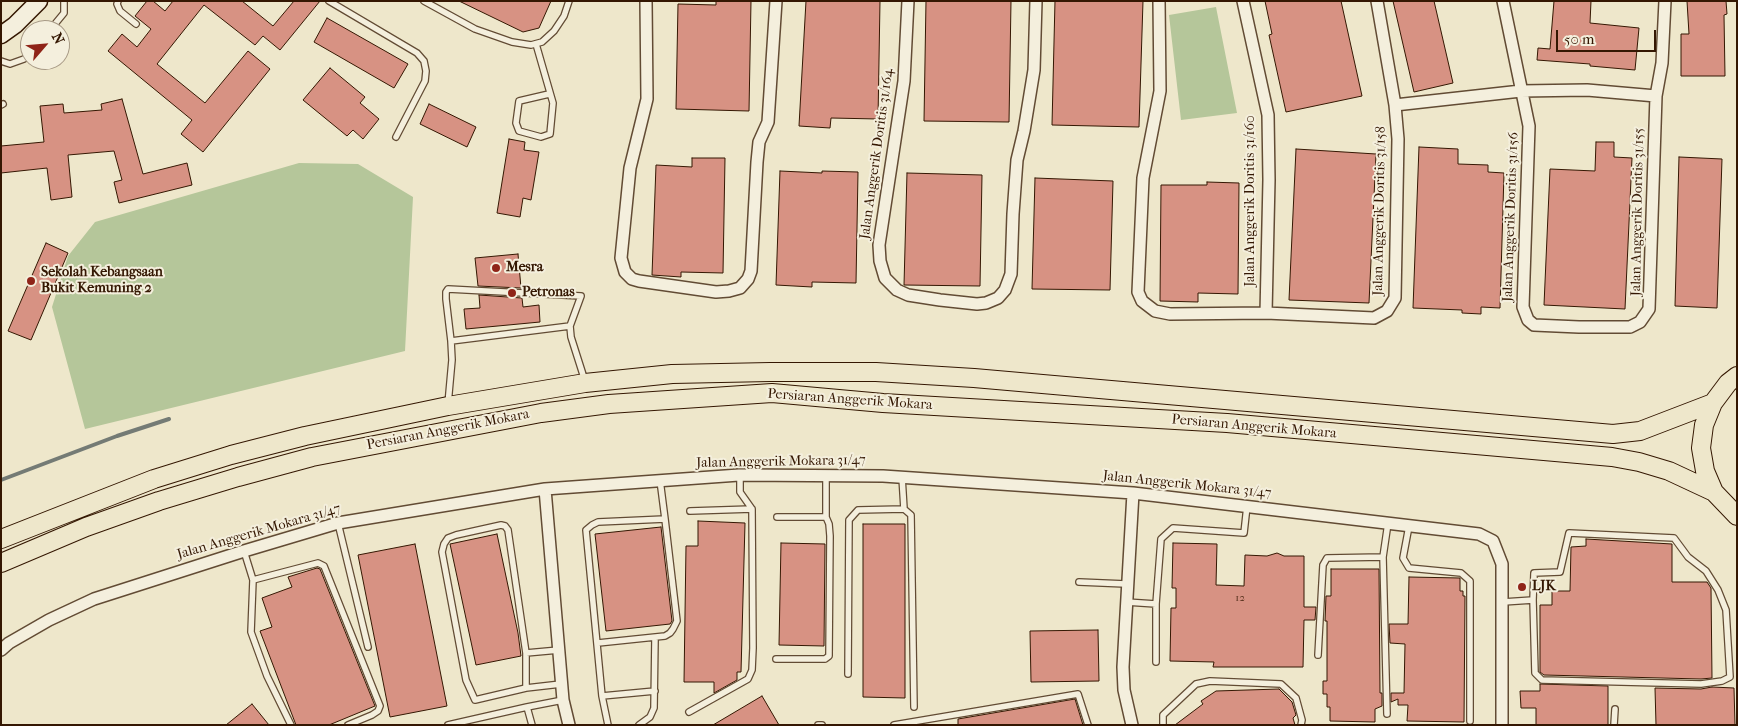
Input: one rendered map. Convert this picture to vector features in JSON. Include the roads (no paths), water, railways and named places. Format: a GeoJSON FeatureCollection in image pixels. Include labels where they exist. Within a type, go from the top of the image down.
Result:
{"type":"FeatureCollection","features":[{"type":"Feature","properties":{"kind":"main road","name":"Persiaran Anggerik Mokara"},"geometry":{"type":"LineString","coordinates":[[1,539],[154,479],[231,455],[305,436],[448,406],[585,382],[672,374],[876,372],[974,378],[1613,434],[1640,431],[1712,403]]}},
{"type":"Feature","properties":{"kind":"main road"},"geometry":{"type":"LineString","coordinates":[[1737,376],[1728,383],[1712,403],[1704,425],[1702,448],[1705,471],[1714,492],[1737,516]]}},
{"type":"Feature","properties":{"kind":"main road","name":"Persiaran Anggerik Mokara"},"geometry":{"type":"LineString","coordinates":[[1,562],[86,527],[159,501],[312,457],[541,413],[619,403],[772,393],[882,403],[1226,423],[1612,457],[1640,462],[1669,471],[1714,492]]}},
{"type":"Feature","properties":{"kind":"street"},"geometry":{"type":"LineString","coordinates":[[1,35],[15,25],[39,1]]}},
{"type":"Feature","properties":{"kind":"street"},"geometry":{"type":"LineString","coordinates":[[646,1],[647,100],[630,168],[621,258],[625,272],[632,279],[639,282],[716,292],[740,288],[748,279],[751,271],[757,162],[759,142],[768,122],[776,1]]}},
{"type":"Feature","properties":{"kind":"street","name":"Jalan Anggerik Doritis 31/164"},"geometry":{"type":"LineString","coordinates":[[908,1],[904,81],[879,245],[880,261],[885,278],[897,290],[908,295],[940,300],[986,303],[998,298],[1005,290],[1011,274],[1017,160],[1034,70],[1036,1]]}},
{"type":"Feature","properties":{"kind":"street"},"geometry":{"type":"LineString","coordinates":[[1158,1],[1160,91],[1143,178],[1138,292],[1145,305],[1155,312],[1170,314],[1266,312]]}},
{"type":"Feature","properties":{"kind":"street","name":"Jalan Anggerik Doritis 31/160"},"geometry":{"type":"LineString","coordinates":[[1243,1],[1268,116],[1269,180],[1266,312]]}},
{"type":"Feature","properties":{"kind":"street","name":"Jalan Anggerik Doritis 31/158"},"geometry":{"type":"LineString","coordinates":[[1266,312],[1374,318],[1392,306],[1395,298],[1398,139],[1395,105],[1377,1]]}},
{"type":"Feature","properties":{"kind":"street"},"geometry":{"type":"LineString","coordinates":[[1503,1],[1521,91]]}},
{"type":"Feature","properties":{"kind":"street","name":"Jalan Anggerik Doritis 31/155"},"geometry":{"type":"LineString","coordinates":[[1579,327],[1630,327],[1640,322],[1649,309],[1656,96],[1662,63],[1665,1]]}},
{"type":"Feature","properties":{"kind":"street"},"geometry":{"type":"LineString","coordinates":[[1395,105],[1521,91],[1587,90],[1656,96]]}},
{"type":"Feature","properties":{"kind":"street","name":"Jalan Anggerik Doritis 31/156"},"geometry":{"type":"LineString","coordinates":[[1521,91],[1529,126],[1522,307],[1528,320],[1534,325],[1579,327]]}},
{"type":"Feature","properties":{"kind":"street","name":"Jalan Anggerik Mokara 31/47"},"geometry":{"type":"LineString","coordinates":[[1,650],[9,643],[49,620],[94,599],[244,550],[338,523],[545,489],[740,475],[902,477],[1133,492],[1479,534],[1492,541],[1502,564],[1502,725]]}},
{"type":"Feature","properties":{"kind":"street"},"geometry":{"type":"LineString","coordinates":[[545,489],[563,700],[570,725]]}},
{"type":"Feature","properties":{"kind":"street"},"geometry":{"type":"LineString","coordinates":[[1132,725],[1124,690],[1123,667],[1126,584],[1133,492]]}},
{"type":"Feature","properties":{"kind":"lane"},"geometry":{"type":"LineString","coordinates":[[58,20],[64,13],[64,1]]}},
{"type":"Feature","properties":{"kind":"lane"},"geometry":{"type":"LineString","coordinates":[[118,1],[117,4],[120,11],[136,24]]}},
{"type":"Feature","properties":{"kind":"lane"},"geometry":{"type":"LineString","coordinates":[[329,1],[417,53],[424,61],[425,81],[396,136]]}},
{"type":"Feature","properties":{"kind":"lane"},"geometry":{"type":"LineString","coordinates":[[424,1],[475,29],[512,42],[530,45],[542,42],[554,31],[564,16],[569,1]]}},
{"type":"Feature","properties":{"kind":"lane"},"geometry":{"type":"LineString","coordinates":[[536,44],[550,94],[552,102],[550,134],[541,137],[519,131],[516,123],[520,101],[550,94]]}},
{"type":"Feature","properties":{"kind":"lane"},"geometry":{"type":"LineString","coordinates":[[1,61],[10,64],[20,61]]}},
{"type":"Feature","properties":{"kind":"lane"},"geometry":{"type":"LineString","coordinates":[[448,406],[452,341],[446,292],[452,288],[537,295],[581,296],[570,326],[571,337],[585,382]]}},
{"type":"Feature","properties":{"kind":"lane"},"geometry":{"type":"LineString","coordinates":[[452,341],[570,326]]}},
{"type":"Feature","properties":{"kind":"lane"},"geometry":{"type":"LineString","coordinates":[[689,712],[748,679],[752,670],[752,509],[740,492],[740,475]]}},
{"type":"Feature","properties":{"kind":"lane"},"geometry":{"type":"LineString","coordinates":[[776,658],[825,660],[829,656],[830,536],[829,524],[826,518],[826,475]]}},
{"type":"Feature","properties":{"kind":"lane"},"geometry":{"type":"LineString","coordinates":[[902,477],[904,509]]}},
{"type":"Feature","properties":{"kind":"lane"},"geometry":{"type":"LineString","coordinates":[[598,643],[665,636],[670,633],[677,621],[660,480]]}},
{"type":"Feature","properties":{"kind":"lane"},"geometry":{"type":"LineString","coordinates":[[1156,662],[1156,604],[1162,539],[1173,528],[1244,533],[1247,506]]}},
{"type":"Feature","properties":{"kind":"lane"},"geometry":{"type":"LineString","coordinates":[[690,511],[752,509]]}},
{"type":"Feature","properties":{"kind":"lane"},"geometry":{"type":"LineString","coordinates":[[848,674],[849,520],[858,510],[904,509],[911,515],[914,707]]}},
{"type":"Feature","properties":{"kind":"lane"},"geometry":{"type":"LineString","coordinates":[[776,517],[826,518]]}},
{"type":"Feature","properties":{"kind":"lane"},"geometry":{"type":"LineString","coordinates":[[608,725],[602,696],[586,530],[592,524],[598,522],[665,519]]}},
{"type":"Feature","properties":{"kind":"lane"},"geometry":{"type":"LineString","coordinates":[[338,523],[368,647]]}},
{"type":"Feature","properties":{"kind":"lane"},"geometry":{"type":"LineString","coordinates":[[1387,714],[1383,557],[1388,523]]}},
{"type":"Feature","properties":{"kind":"lane"},"geometry":{"type":"LineString","coordinates":[[526,688],[526,653],[508,530],[505,526],[500,525],[448,538],[442,552],[468,688],[475,700],[526,688],[562,684]]}},
{"type":"Feature","properties":{"kind":"lane"},"geometry":{"type":"LineString","coordinates":[[1409,526],[1403,558],[1409,568],[1461,574],[1470,581],[1470,721]]}},
{"type":"Feature","properties":{"kind":"lane"},"geometry":{"type":"LineString","coordinates":[[1568,532],[1674,538],[1688,556],[1706,571],[1718,590],[1726,610],[1730,677],[1722,681],[1701,684],[1542,680],[1535,673],[1533,600],[1534,573],[1560,572],[1568,532]]}},
{"type":"Feature","properties":{"kind":"lane"},"geometry":{"type":"LineString","coordinates":[[244,550],[253,580],[251,632],[267,676],[290,725]]}},
{"type":"Feature","properties":{"kind":"lane"},"geometry":{"type":"LineString","coordinates":[[1318,655],[1323,566],[1327,558],[1383,557]]}},
{"type":"Feature","properties":{"kind":"lane"},"geometry":{"type":"LineString","coordinates":[[253,580],[318,563],[324,566],[380,706],[378,711],[372,715],[348,725]]}},
{"type":"Feature","properties":{"kind":"lane"},"geometry":{"type":"LineString","coordinates":[[1079,582],[1126,584]]}},
{"type":"Feature","properties":{"kind":"lane"},"geometry":{"type":"LineString","coordinates":[[1503,602],[1533,600]]}},
{"type":"Feature","properties":{"kind":"lane"},"geometry":{"type":"LineString","coordinates":[[1126,602],[1156,604]]}},
{"type":"Feature","properties":{"kind":"lane"},"geometry":{"type":"LineString","coordinates":[[639,725],[650,717],[654,708],[655,638]]}},
{"type":"Feature","properties":{"kind":"lane"},"geometry":{"type":"LineString","coordinates":[[526,653],[559,650]]}},
{"type":"Feature","properties":{"kind":"lane"},"geometry":{"type":"LineString","coordinates":[[1164,725],[1163,715],[1196,684],[1210,681],[1281,684],[1296,698],[1302,720],[1301,725]]}},
{"type":"Feature","properties":{"kind":"lane"},"geometry":{"type":"LineString","coordinates":[[602,696],[655,691]]}},
{"type":"Feature","properties":{"kind":"lane"},"geometry":{"type":"LineString","coordinates":[[894,725],[1078,694],[1088,725]]}},
{"type":"Feature","properties":{"kind":"lane"},"geometry":{"type":"LineString","coordinates":[[448,725],[563,700]]}},
{"type":"Feature","properties":{"kind":"lane"},"geometry":{"type":"LineString","coordinates":[[527,707],[532,725]]}},
{"type":"Feature","properties":{"kind":"lane"},"geometry":{"type":"LineString","coordinates":[[1614,725],[1615,709]]}},
{"type":"Feature","properties":{"kind":"waterway"},"geometry":{"type":"LineString","coordinates":[[1,480],[117,436],[169,419]]}},
{"type":"Feature","properties":{"kind":"place","name":"Mesra"},"geometry":{"type":"Point","coordinates":[496,268]}},
{"type":"Feature","properties":{"kind":"place","name":"Sekolah Kebangsaan Bukit Kemuning 2"},"geometry":{"type":"Point","coordinates":[31,281]}},
{"type":"Feature","properties":{"kind":"place","name":"Petronas"},"geometry":{"type":"Point","coordinates":[512,293]}},
{"type":"Feature","properties":{"kind":"place","name":"LJK"},"geometry":{"type":"Point","coordinates":[1522,587]}}]}
